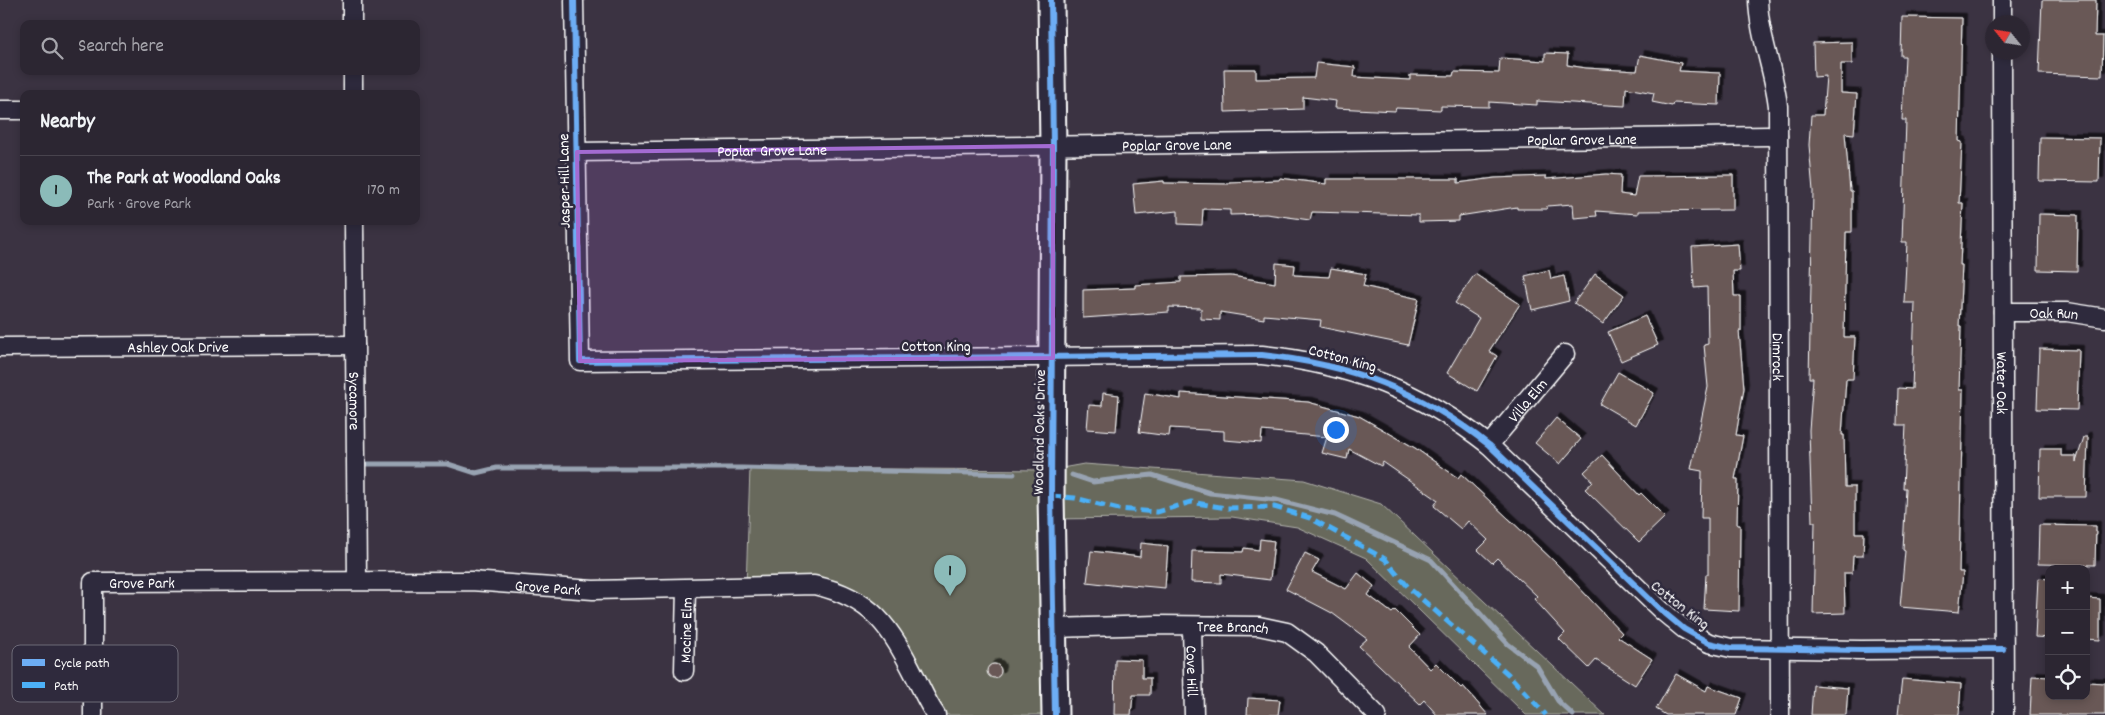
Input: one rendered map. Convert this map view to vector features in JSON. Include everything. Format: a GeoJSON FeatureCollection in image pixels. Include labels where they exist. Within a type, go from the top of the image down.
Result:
{"type":"FeatureCollection","features":[{"type":"Feature","properties":{"kind":"street"},"geometry":{"type":"LineString","coordinates":[[352,0],[352,20]]}},
{"type":"Feature","properties":{"kind":"street","name":"Jasper Hill Lane"},"geometry":{"type":"LineString","coordinates":[[574,0],[580,361]]}},
{"type":"Feature","properties":{"kind":"street","name":"Woodland Oaks Drive"},"geometry":{"type":"LineString","coordinates":[[1051,0],[1053,146],[1051,504],[1055,715]]}},
{"type":"Feature","properties":{"kind":"street","name":"Dimrock"},"geometry":{"type":"LineString","coordinates":[[1758,0],[1759,18],[1776,82],[1778,136],[1780,715]]}},
{"type":"Feature","properties":{"kind":"street"},"geometry":{"type":"LineString","coordinates":[[2002,0],[2002,15]]}},
{"type":"Feature","properties":{"kind":"street","name":"Water Oak"},"geometry":{"type":"LineString","coordinates":[[2002,60],[2004,715]]}},
{"type":"Feature","properties":{"kind":"street"},"geometry":{"type":"LineString","coordinates":[[353,75],[353,90]]}},
{"type":"Feature","properties":{"kind":"street"},"geometry":{"type":"LineString","coordinates":[[0,110],[20,110]]}},
{"type":"Feature","properties":{"kind":"street","name":"Poplar Grove Lane"},"geometry":{"type":"LineString","coordinates":[[577,152],[1778,136]]}},
{"type":"Feature","properties":{"kind":"street","name":"Sycamore"},"geometry":{"type":"LineString","coordinates":[[354,225],[358,580]]}},
{"type":"Feature","properties":{"kind":"street","name":"Oak Run"},"geometry":{"type":"LineString","coordinates":[[2003,312],[2067,312],[2105,318]]}},
{"type":"Feature","properties":{"kind":"street","name":"Ashley Oak Drive"},"geometry":{"type":"LineString","coordinates":[[0,347],[355,345]]}},
{"type":"Feature","properties":{"kind":"street","name":"Villa Elm"},"geometry":{"type":"LineString","coordinates":[[1490,445],[1565,354]]}},
{"type":"Feature","properties":{"kind":"street","name":"Cotton King"},"geometry":{"type":"LineString","coordinates":[[580,361],[1262,355],[1306,360],[1365,375],[1396,388],[1437,408],[1490,445],[1661,610],[1684,629],[1709,643],[1731,648],[1780,649],[2004,649]]}},
{"type":"Feature","properties":{"kind":"street","name":"Grove Park"},"geometry":{"type":"LineString","coordinates":[[93,645],[93,582],[471,581],[594,590],[814,585],[836,590],[860,602],[883,621],[901,648],[936,715]]}},
{"type":"Feature","properties":{"kind":"street","name":"Mocine Elm"},"geometry":{"type":"LineString","coordinates":[[684,671],[686,589]]}},
{"type":"Feature","properties":{"kind":"street","name":"Tree Branch"},"geometry":{"type":"LineString","coordinates":[[1054,628],[1157,624],[1259,626],[1287,632],[1316,653],[1377,715]]}},
{"type":"Feature","properties":{"kind":"street","name":"Cove Hill"},"geometry":{"type":"LineString","coordinates":[[1192,626],[1194,715]]}},
{"type":"Feature","properties":{"kind":"street","name":"Grove Park"},"geometry":{"type":"LineString","coordinates":[[93,702],[93,715]]}},
{"type":"Feature","properties":{"kind":"highlighted area"},"geometry":{"type":"Polygon","coordinates":[[[1053,146],[1053,358],[580,361],[577,152],[1053,146]]]}},
{"type":"Feature","properties":{"kind":"green space"},"geometry":{"type":"Polygon","coordinates":[[[1084,464],[1304,480],[1381,504],[1605,715],[1526,715],[1366,558],[1297,527],[1232,517],[1051,519],[1054,715],[936,715],[901,648],[836,590],[746,587],[750,468],[1051,470],[1084,464]]]}},
{"type":"Feature","properties":{"kind":"building"},"geometry":{"type":"Polygon","coordinates":[[[2042,0],[2096,0],[2095,36],[2103,36],[2102,76],[2039,74],[2042,0]]]}},
{"type":"Feature","properties":{"kind":"building"},"geometry":{"type":"Polygon","coordinates":[[[1902,17],[1962,18],[1959,141],[1962,142],[1959,203],[1963,203],[1960,265],[1962,265],[1959,326],[1961,326],[1959,390],[1963,390],[1959,572],[1963,572],[1959,612],[1900,607],[1905,551],[1903,550],[1906,488],[1903,488],[1906,425],[1897,425],[1898,388],[1912,389],[1915,303],[1904,303],[1907,242],[1902,242],[1906,120],[1902,120],[1905,56],[1901,56],[1902,17]]]}},
{"type":"Feature","properties":{"kind":"building"},"geometry":{"type":"Polygon","coordinates":[[[1852,42],[1852,64],[1841,64],[1841,93],[1857,94],[1854,134],[1845,133],[1850,191],[1852,191],[1852,232],[1846,232],[1844,337],[1855,337],[1853,379],[1846,379],[1842,435],[1844,435],[1845,487],[1855,487],[1855,533],[1864,533],[1863,556],[1853,556],[1852,573],[1844,573],[1845,613],[1813,614],[1815,522],[1812,522],[1809,430],[1813,378],[1809,378],[1813,191],[1809,145],[1811,115],[1823,115],[1826,76],[1814,77],[1813,43],[1852,42]]]}},
{"type":"Feature","properties":{"kind":"building"},"geometry":{"type":"Polygon","coordinates":[[[1545,53],[1568,54],[1567,65],[1586,68],[1637,71],[1640,55],[1681,63],[1679,71],[1720,73],[1719,105],[1673,103],[1672,106],[1652,102],[1654,93],[1626,88],[1625,106],[1537,101],[1537,105],[1489,102],[1489,107],[1441,106],[1441,110],[1396,108],[1395,111],[1335,108],[1336,101],[1303,97],[1303,109],[1225,112],[1224,69],[1256,69],[1256,79],[1314,78],[1316,63],[1355,67],[1354,77],[1410,80],[1410,75],[1453,76],[1454,72],[1499,73],[1500,58],[1545,61],[1545,53]]]}},
{"type":"Feature","properties":{"kind":"building"},"geometry":{"type":"Polygon","coordinates":[[[2040,137],[2100,138],[2099,182],[2039,181],[2040,137]]]}},
{"type":"Feature","properties":{"kind":"building"},"geometry":{"type":"Polygon","coordinates":[[[1606,174],[1621,175],[1620,194],[1634,196],[1638,176],[1733,175],[1733,210],[1638,211],[1638,214],[1596,211],[1597,216],[1574,218],[1573,204],[1547,206],[1547,209],[1517,209],[1517,207],[1459,216],[1459,221],[1419,222],[1419,215],[1312,212],[1310,220],[1266,214],[1230,215],[1230,210],[1203,209],[1202,225],[1178,224],[1178,211],[1136,215],[1133,184],[1164,181],[1164,183],[1229,184],[1229,182],[1279,180],[1280,178],[1326,184],[1326,179],[1458,179],[1458,183],[1495,178],[1546,176],[1546,179],[1606,174]]]}},
{"type":"Feature","properties":{"kind":"building"},"geometry":{"type":"Polygon","coordinates":[[[2039,214],[2078,215],[2077,271],[2038,270],[2039,214]]]}},
{"type":"Feature","properties":{"kind":"building"},"geometry":{"type":"Polygon","coordinates":[[[1738,244],[1740,271],[1733,271],[1734,296],[1741,296],[1741,331],[1739,331],[1744,388],[1736,435],[1743,436],[1735,479],[1738,479],[1737,525],[1740,525],[1739,611],[1704,609],[1706,574],[1708,574],[1708,518],[1701,518],[1702,471],[1691,469],[1708,387],[1704,345],[1708,344],[1707,287],[1694,288],[1692,247],[1738,244]]]}},
{"type":"Feature","properties":{"kind":"building"},"geometry":{"type":"Polygon","coordinates":[[[1276,263],[1295,265],[1294,275],[1329,277],[1331,268],[1366,274],[1363,286],[1419,299],[1408,345],[1320,327],[1321,320],[1264,315],[1264,319],[1220,312],[1220,320],[1201,319],[1201,308],[1169,307],[1169,312],[1083,318],[1083,290],[1135,288],[1135,285],[1181,282],[1181,277],[1231,276],[1275,283],[1276,263]]]}},
{"type":"Feature","properties":{"kind":"building"},"geometry":{"type":"Polygon","coordinates":[[[1549,270],[1551,279],[1564,276],[1569,301],[1532,310],[1525,276],[1549,270]]]}},
{"type":"Feature","properties":{"kind":"building"},"geometry":{"type":"Polygon","coordinates":[[[1475,274],[1520,304],[1489,351],[1497,356],[1477,391],[1447,373],[1479,318],[1455,303],[1475,274]]]}},
{"type":"Feature","properties":{"kind":"building"},"geometry":{"type":"Polygon","coordinates":[[[1595,274],[1624,295],[1603,324],[1574,303],[1595,274]]]}},
{"type":"Feature","properties":{"kind":"building"},"geometry":{"type":"Polygon","coordinates":[[[1645,316],[1658,345],[1621,361],[1608,332],[1645,316]]]}},
{"type":"Feature","properties":{"kind":"building"},"geometry":{"type":"Polygon","coordinates":[[[2039,349],[2079,350],[2077,410],[2037,409],[2039,349]]]}},
{"type":"Feature","properties":{"kind":"building"},"geometry":{"type":"Polygon","coordinates":[[[1618,372],[1654,393],[1636,425],[1600,404],[1618,372]]]}},
{"type":"Feature","properties":{"kind":"building"},"geometry":{"type":"Polygon","coordinates":[[[1103,393],[1119,395],[1116,431],[1087,429],[1089,405],[1102,406],[1103,393]]]}},
{"type":"Feature","properties":{"kind":"building"},"geometry":{"type":"Polygon","coordinates":[[[1145,393],[1181,399],[1181,393],[1308,402],[1359,416],[1415,448],[1458,478],[1461,474],[1556,563],[1622,633],[1618,637],[1652,659],[1635,685],[1596,660],[1589,668],[1559,639],[1565,633],[1534,599],[1537,596],[1497,558],[1492,563],[1478,550],[1488,540],[1468,521],[1461,529],[1434,506],[1438,500],[1383,462],[1381,466],[1349,449],[1347,459],[1322,453],[1327,437],[1262,431],[1261,443],[1224,440],[1224,431],[1170,428],[1169,436],[1139,432],[1145,393]]]}},
{"type":"Feature","properties":{"kind":"building"},"geometry":{"type":"Polygon","coordinates":[[[1556,418],[1581,439],[1560,464],[1535,443],[1556,418]]]}},
{"type":"Feature","properties":{"kind":"building"},"geometry":{"type":"Polygon","coordinates":[[[2084,437],[2088,437],[2086,497],[2039,497],[2040,449],[2061,449],[2061,456],[2076,456],[2076,462],[2084,437]]]}},
{"type":"Feature","properties":{"kind":"building"},"geometry":{"type":"Polygon","coordinates":[[[1602,455],[1639,495],[1641,493],[1665,517],[1639,542],[1585,489],[1593,482],[1584,472],[1602,455]]]}},
{"type":"Feature","properties":{"kind":"building"},"geometry":{"type":"Polygon","coordinates":[[[2039,525],[2096,526],[2095,565],[2038,564],[2039,525]]]}},
{"type":"Feature","properties":{"kind":"building"},"geometry":{"type":"Polygon","coordinates":[[[1260,539],[1274,541],[1270,580],[1221,574],[1221,583],[1191,582],[1192,551],[1243,552],[1244,548],[1259,550],[1260,539]]]}},
{"type":"Feature","properties":{"kind":"building"},"geometry":{"type":"Polygon","coordinates":[[[1141,543],[1168,546],[1165,588],[1087,582],[1091,551],[1140,557],[1141,543]]]}},
{"type":"Feature","properties":{"kind":"building"},"geometry":{"type":"Polygon","coordinates":[[[1305,553],[1319,560],[1312,572],[1346,589],[1358,573],[1374,586],[1368,595],[1392,613],[1395,610],[1420,635],[1409,647],[1430,669],[1436,663],[1461,688],[1463,686],[1488,715],[1437,715],[1424,700],[1420,704],[1359,646],[1367,639],[1332,613],[1286,589],[1305,553]]]}},
{"type":"Feature","properties":{"kind":"building"},"geometry":{"type":"Polygon","coordinates":[[[2038,578],[2045,579],[2045,638],[2035,637],[2038,578]]]}},
{"type":"Feature","properties":{"kind":"building"},"geometry":{"type":"Polygon","coordinates":[[[2090,598],[2100,599],[2100,640],[2090,639],[2090,598]]]}},
{"type":"Feature","properties":{"kind":"building"},"geometry":{"type":"Polygon","coordinates":[[[1115,659],[1142,660],[1142,678],[1150,678],[1150,695],[1133,695],[1131,715],[1114,715],[1115,659]]]}},
{"type":"Feature","properties":{"kind":"building"},"geometry":{"type":"Polygon","coordinates":[[[994,664],[999,666],[1001,671],[999,676],[994,678],[989,676],[987,671],[989,666],[994,664]]]}},
{"type":"Feature","properties":{"kind":"building"},"geometry":{"type":"Polygon","coordinates":[[[1676,674],[1706,691],[1708,686],[1742,698],[1736,715],[1666,715],[1656,709],[1676,674]]]}},
{"type":"Feature","properties":{"kind":"building"},"geometry":{"type":"Polygon","coordinates":[[[2032,676],[2045,677],[2045,700],[2090,700],[2090,682],[2105,683],[2105,715],[2030,715],[2032,676]]]}},
{"type":"Feature","properties":{"kind":"building"},"geometry":{"type":"Polygon","coordinates":[[[1902,679],[1961,684],[1959,715],[1898,715],[1902,679]]]}},
{"type":"Feature","properties":{"kind":"building"},"geometry":{"type":"Polygon","coordinates":[[[1813,685],[1848,688],[1846,715],[1811,715],[1813,685]]]}},
{"type":"Feature","properties":{"kind":"building"},"geometry":{"type":"Polygon","coordinates":[[[1248,698],[1280,700],[1278,715],[1247,715],[1248,698]]]}},
{"type":"Feature","properties":{"kind":"waterway"},"geometry":{"type":"LineString","coordinates":[[367,464],[448,464],[476,473],[497,468],[742,468],[1014,474]]}},
{"type":"Feature","properties":{"kind":"waterway"},"geometry":{"type":"LineString","coordinates":[[1072,475],[1093,482],[1152,475],[1210,493],[1276,500],[1335,515],[1431,560],[1508,644],[1537,666],[1558,701],[1573,715]]}},
{"type":"Feature","properties":{"kind":"marked path"},"geometry":{"type":"LineString","coordinates":[[1051,496],[1075,498],[1119,509],[1157,512],[1191,502],[1226,508],[1274,507],[1310,518],[1385,559],[1409,588],[1508,674],[1546,715]]}},
{"type":"Feature","properties":{"kind":"cycle path"},"geometry":{"type":"LineString","coordinates":[[574,0],[580,361],[1262,355],[1325,365],[1383,383],[1437,409],[1463,426],[1489,445],[1661,610],[1684,629],[1709,643],[1731,648],[1861,650],[2003,649]]}},
{"type":"Feature","properties":{"kind":"cycle path"},"geometry":{"type":"LineString","coordinates":[[1051,0],[1053,146],[1051,496],[1055,715]]}},
{"type":"Feature","properties":{"kind":"place","name":"The Park at Woodland Oaks"},"geometry":{"type":"Point","coordinates":[950,596]}}]}
